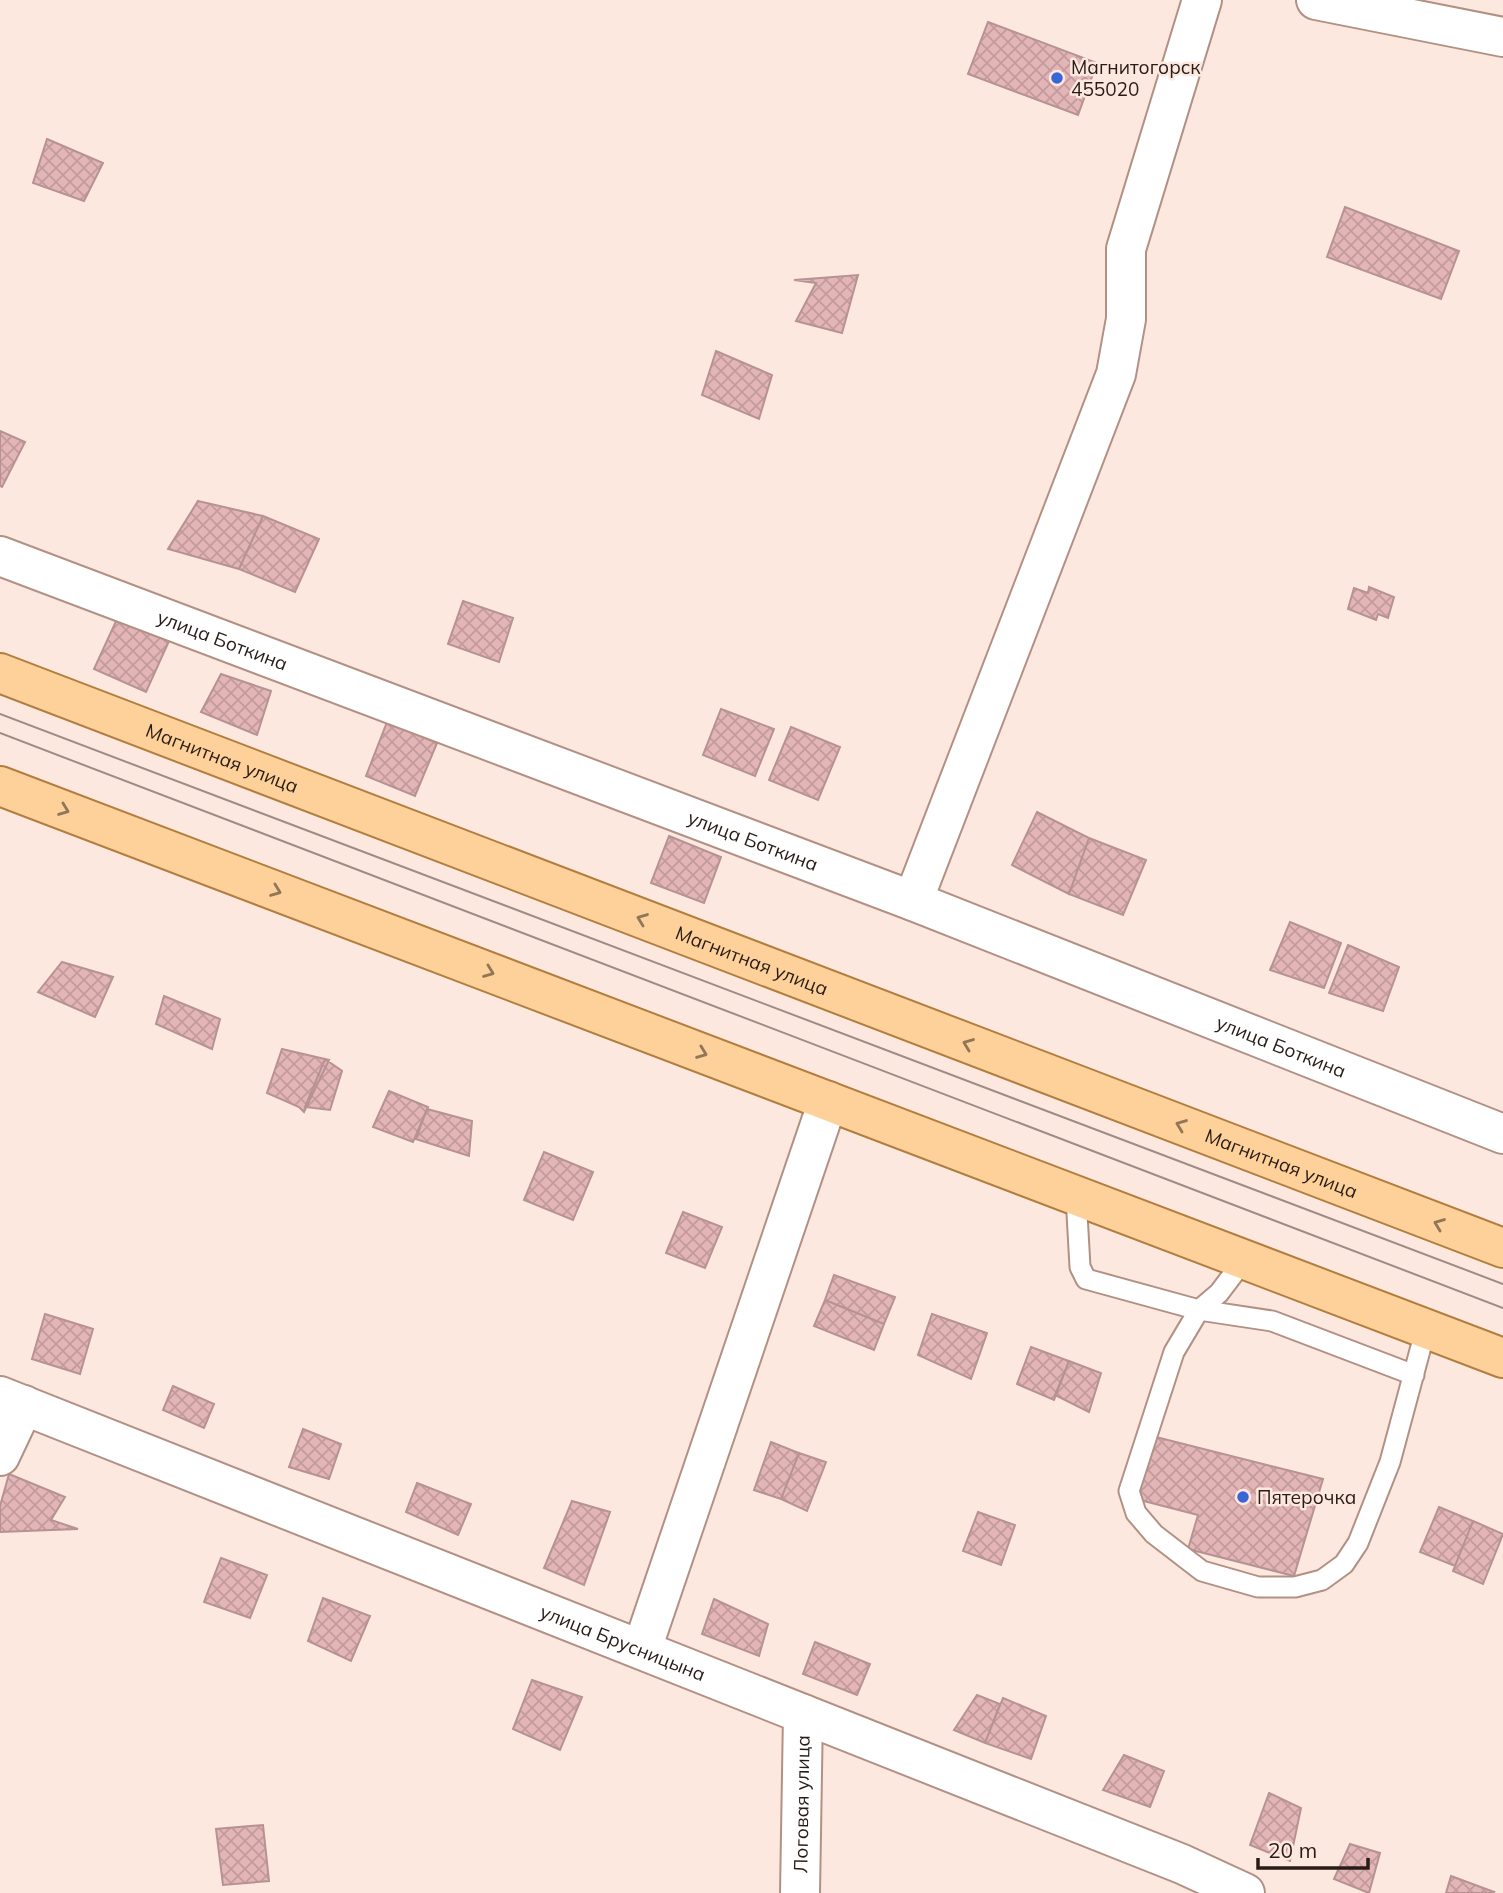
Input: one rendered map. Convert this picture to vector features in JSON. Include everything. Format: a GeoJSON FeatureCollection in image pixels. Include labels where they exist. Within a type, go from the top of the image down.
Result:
{"type":"FeatureCollection","features":[{"type":"Feature","properties":{"kind":"main road","name":"Магнитная улица"},"geometry":{"type":"LineString","coordinates":[[0,673],[1503,1248]]}},
{"type":"Feature","properties":{"kind":"main road"},"geometry":{"type":"LineString","coordinates":[[0,786],[1503,1358]]}},
{"type":"Feature","properties":{"kind":"street"},"geometry":{"type":"LineString","coordinates":[[913,901],[1116,374],[1126,319],[1126,249],[1202,0]]}},
{"type":"Feature","properties":{"kind":"street"},"geometry":{"type":"LineString","coordinates":[[1316,0],[1503,37]]}},
{"type":"Feature","properties":{"kind":"street","name":"улица Боткина"},"geometry":{"type":"LineString","coordinates":[[0,556],[913,901],[1503,1134]]}},
{"type":"Feature","properties":{"kind":"street"},"geometry":{"type":"LineString","coordinates":[[642,1649],[828,1101]]}},
{"type":"Feature","properties":{"kind":"street"},"geometry":{"type":"LineString","coordinates":[[0,1456],[12,1400]]}},
{"type":"Feature","properties":{"kind":"street","name":"улица Брусницына"},"geometry":{"type":"LineString","coordinates":[[12,1400],[1182,1864],[1245,1893]]}},
{"type":"Feature","properties":{"kind":"street","name":"Логовая улица"},"geometry":{"type":"LineString","coordinates":[[800,1893],[803,1713]]}},
{"type":"Feature","properties":{"kind":"lane"},"geometry":{"type":"LineString","coordinates":[[1076,1196],[1080,1267],[1086,1279],[1199,1310],[1272,1321],[1414,1376]]}},
{"type":"Feature","properties":{"kind":"lane"},"geometry":{"type":"LineString","coordinates":[[1244,1260],[1219,1293],[1199,1310],[1174,1352],[1129,1491],[1136,1513],[1154,1534],[1202,1571],[1258,1587],[1295,1587],[1322,1580],[1344,1564],[1358,1543],[1390,1462],[1426,1328]]}},
{"type":"Feature","properties":{"kind":"building"},"geometry":{"type":"Polygon","coordinates":[[[988,22],[1097,63],[1078,115],[968,74],[988,22]]]}},
{"type":"Feature","properties":{"kind":"building"},"geometry":{"type":"Polygon","coordinates":[[[47,139],[103,163],[84,201],[33,183],[47,139]]]}},
{"type":"Feature","properties":{"kind":"building"},"geometry":{"type":"Polygon","coordinates":[[[1345,207],[1459,251],[1441,299],[1327,257],[1345,207]]]}},
{"type":"Feature","properties":{"kind":"building"},"geometry":{"type":"Polygon","coordinates":[[[858,275],[842,333],[796,321],[816,283],[794,280],[858,275]]]}},
{"type":"Feature","properties":{"kind":"building"},"geometry":{"type":"Polygon","coordinates":[[[716,351],[772,375],[759,419],[702,395],[716,351]]]}},
{"type":"Feature","properties":{"kind":"building"},"geometry":{"type":"Polygon","coordinates":[[[0,431],[25,442],[2,487],[0,486],[0,431]]]}},
{"type":"Feature","properties":{"kind":"building"},"geometry":{"type":"Polygon","coordinates":[[[198,501],[263,516],[239,569],[168,549],[198,501]]]}},
{"type":"Feature","properties":{"kind":"building"},"geometry":{"type":"Polygon","coordinates":[[[263,516],[319,539],[295,592],[239,569],[263,516]]]}},
{"type":"Feature","properties":{"kind":"building"},"geometry":{"type":"Polygon","coordinates":[[[1369,587],[1394,597],[1388,618],[1378,614],[1376,620],[1348,609],[1354,588],[1368,593],[1369,587]]]}},
{"type":"Feature","properties":{"kind":"building"},"geometry":{"type":"Polygon","coordinates":[[[463,601],[513,618],[499,662],[448,644],[463,601]]]}},
{"type":"Feature","properties":{"kind":"building"},"geometry":{"type":"Polygon","coordinates":[[[117,619],[169,641],[146,692],[94,669],[117,619]]]}},
{"type":"Feature","properties":{"kind":"building"},"geometry":{"type":"Polygon","coordinates":[[[221,674],[271,691],[257,735],[201,712],[221,674]]]}},
{"type":"Feature","properties":{"kind":"building"},"geometry":{"type":"Polygon","coordinates":[[[721,709],[774,729],[755,776],[703,755],[721,709]]]}},
{"type":"Feature","properties":{"kind":"building"},"geometry":{"type":"Polygon","coordinates":[[[387,722],[437,743],[415,796],[366,776],[387,722]]]}},
{"type":"Feature","properties":{"kind":"building"},"geometry":{"type":"Polygon","coordinates":[[[791,727],[840,747],[818,800],[769,780],[791,727]]]}},
{"type":"Feature","properties":{"kind":"building"},"geometry":{"type":"Polygon","coordinates":[[[1037,812],[1089,838],[1069,894],[1012,865],[1037,812]]]}},
{"type":"Feature","properties":{"kind":"building"},"geometry":{"type":"Polygon","coordinates":[[[669,836],[721,857],[704,903],[651,883],[669,836]]]}},
{"type":"Feature","properties":{"kind":"building"},"geometry":{"type":"Polygon","coordinates":[[[1089,838],[1146,860],[1123,915],[1069,894],[1089,838]]]}},
{"type":"Feature","properties":{"kind":"building"},"geometry":{"type":"Polygon","coordinates":[[[1290,922],[1341,943],[1324,988],[1270,970],[1290,922]]]}},
{"type":"Feature","properties":{"kind":"building"},"geometry":{"type":"Polygon","coordinates":[[[1348,945],[1399,967],[1383,1011],[1329,993],[1348,945]]]}},
{"type":"Feature","properties":{"kind":"building"},"geometry":{"type":"Polygon","coordinates":[[[62,962],[113,977],[95,1017],[38,992],[62,962]]]}},
{"type":"Feature","properties":{"kind":"building"},"geometry":{"type":"Polygon","coordinates":[[[164,996],[220,1019],[212,1049],[156,1024],[164,996]]]}},
{"type":"Feature","properties":{"kind":"building"},"geometry":{"type":"Polygon","coordinates":[[[282,1049],[329,1060],[304,1112],[299,1107],[267,1093],[282,1049]]]}},
{"type":"Feature","properties":{"kind":"building"},"geometry":{"type":"Polygon","coordinates":[[[325,1059],[342,1071],[330,1110],[305,1107],[325,1059]]]}},
{"type":"Feature","properties":{"kind":"building"},"geometry":{"type":"Polygon","coordinates":[[[389,1091],[428,1107],[413,1142],[373,1127],[389,1091]]]}},
{"type":"Feature","properties":{"kind":"building"},"geometry":{"type":"Polygon","coordinates":[[[427,1109],[472,1121],[469,1156],[416,1139],[427,1109]]]}},
{"type":"Feature","properties":{"kind":"building"},"geometry":{"type":"Polygon","coordinates":[[[544,1152],[593,1172],[573,1220],[524,1200],[544,1152]]]}},
{"type":"Feature","properties":{"kind":"building"},"geometry":{"type":"Polygon","coordinates":[[[683,1212],[722,1227],[705,1268],[666,1253],[683,1212]]]}},
{"type":"Feature","properties":{"kind":"building"},"geometry":{"type":"Polygon","coordinates":[[[834,1275],[895,1297],[884,1324],[825,1300],[834,1275]]]}},
{"type":"Feature","properties":{"kind":"building"},"geometry":{"type":"Polygon","coordinates":[[[825,1300],[884,1324],[874,1350],[814,1326],[825,1300]]]}},
{"type":"Feature","properties":{"kind":"building"},"geometry":{"type":"Polygon","coordinates":[[[45,1314],[93,1329],[80,1374],[32,1359],[45,1314]]]}},
{"type":"Feature","properties":{"kind":"building"},"geometry":{"type":"Polygon","coordinates":[[[932,1314],[987,1333],[971,1379],[918,1355],[932,1314]]]}},
{"type":"Feature","properties":{"kind":"building"},"geometry":{"type":"Polygon","coordinates":[[[1031,1347],[1069,1361],[1054,1400],[1017,1384],[1031,1347]]]}},
{"type":"Feature","properties":{"kind":"building"},"geometry":{"type":"Polygon","coordinates":[[[1069,1361],[1101,1373],[1089,1412],[1055,1395],[1069,1361]]]}},
{"type":"Feature","properties":{"kind":"building"},"geometry":{"type":"Polygon","coordinates":[[[173,1386],[214,1404],[204,1428],[163,1410],[173,1386]]]}},
{"type":"Feature","properties":{"kind":"building"},"geometry":{"type":"Polygon","coordinates":[[[303,1429],[341,1444],[329,1479],[289,1467],[303,1429]]]}},
{"type":"Feature","properties":{"kind":"building"},"geometry":{"type":"Polygon","coordinates":[[[1152,1436],[1323,1479],[1294,1576],[1188,1549],[1198,1515],[1136,1499],[1152,1436]]]}},
{"type":"Feature","properties":{"kind":"building"},"geometry":{"type":"Polygon","coordinates":[[[771,1442],[799,1453],[781,1499],[754,1490],[771,1442]]]}},
{"type":"Feature","properties":{"kind":"building"},"geometry":{"type":"Polygon","coordinates":[[[799,1453],[826,1462],[807,1511],[781,1499],[799,1453]]]}},
{"type":"Feature","properties":{"kind":"building"},"geometry":{"type":"Polygon","coordinates":[[[9,1474],[65,1497],[51,1520],[78,1529],[0,1532],[0,1506],[9,1474]]]}},
{"type":"Feature","properties":{"kind":"building"},"geometry":{"type":"Polygon","coordinates":[[[417,1483],[471,1504],[458,1535],[406,1512],[417,1483]]]}},
{"type":"Feature","properties":{"kind":"building"},"geometry":{"type":"Polygon","coordinates":[[[572,1501],[610,1512],[584,1585],[544,1568],[572,1501]]]}},
{"type":"Feature","properties":{"kind":"building"},"geometry":{"type":"Polygon","coordinates":[[[1439,1507],[1473,1521],[1455,1566],[1420,1552],[1439,1507]]]}},
{"type":"Feature","properties":{"kind":"building"},"geometry":{"type":"Polygon","coordinates":[[[978,1512],[1015,1525],[1001,1565],[963,1551],[978,1512]]]}},
{"type":"Feature","properties":{"kind":"building"},"geometry":{"type":"Polygon","coordinates":[[[1473,1521],[1503,1534],[1483,1584],[1453,1571],[1473,1521]]]}},
{"type":"Feature","properties":{"kind":"building"},"geometry":{"type":"Polygon","coordinates":[[[221,1558],[267,1575],[250,1618],[204,1602],[221,1558]]]}},
{"type":"Feature","properties":{"kind":"building"},"geometry":{"type":"Polygon","coordinates":[[[323,1598],[370,1616],[351,1661],[308,1641],[323,1598]]]}},
{"type":"Feature","properties":{"kind":"building"},"geometry":{"type":"Polygon","coordinates":[[[714,1599],[768,1624],[759,1656],[702,1634],[714,1599]]]}},
{"type":"Feature","properties":{"kind":"building"},"geometry":{"type":"Polygon","coordinates":[[[815,1642],[870,1664],[857,1695],[803,1674],[815,1642]]]}},
{"type":"Feature","properties":{"kind":"building"},"geometry":{"type":"Polygon","coordinates":[[[532,1680],[582,1697],[560,1750],[513,1729],[532,1680]]]}},
{"type":"Feature","properties":{"kind":"building"},"geometry":{"type":"Polygon","coordinates":[[[977,1695],[1000,1704],[985,1743],[954,1730],[977,1695]]]}},
{"type":"Feature","properties":{"kind":"building"},"geometry":{"type":"Polygon","coordinates":[[[1003,1698],[1046,1716],[1031,1759],[985,1743],[1003,1698]]]}},
{"type":"Feature","properties":{"kind":"building"},"geometry":{"type":"Polygon","coordinates":[[[1124,1755],[1164,1771],[1150,1807],[1103,1790],[1124,1755]]]}},
{"type":"Feature","properties":{"kind":"building"},"geometry":{"type":"Polygon","coordinates":[[[1269,1793],[1301,1808],[1290,1861],[1250,1845],[1269,1793]]]}},
{"type":"Feature","properties":{"kind":"building"},"geometry":{"type":"Polygon","coordinates":[[[263,1825],[269,1881],[223,1885],[216,1829],[263,1825]]]}},
{"type":"Feature","properties":{"kind":"building"},"geometry":{"type":"Polygon","coordinates":[[[1350,1844],[1380,1853],[1369,1893],[1334,1879],[1350,1844]]]}},
{"type":"Feature","properties":{"kind":"building"},"geometry":{"type":"Polygon","coordinates":[[[1451,1876],[1494,1892],[1446,1893],[1451,1876]]]}},
{"type":"Feature","properties":{"kind":"tram line"},"geometry":{"type":"LineString","coordinates":[[0,714],[1503,1284]]}},
{"type":"Feature","properties":{"kind":"tram line"},"geometry":{"type":"LineString","coordinates":[[0,733],[1503,1308]]}},
{"type":"Feature","properties":{"kind":"place","name":"Магнитогорск 455020"},"geometry":{"type":"Point","coordinates":[1057,78]}},
{"type":"Feature","properties":{"kind":"place","name":"Пятерочка"},"geometry":{"type":"Point","coordinates":[1243,1497]}}]}
